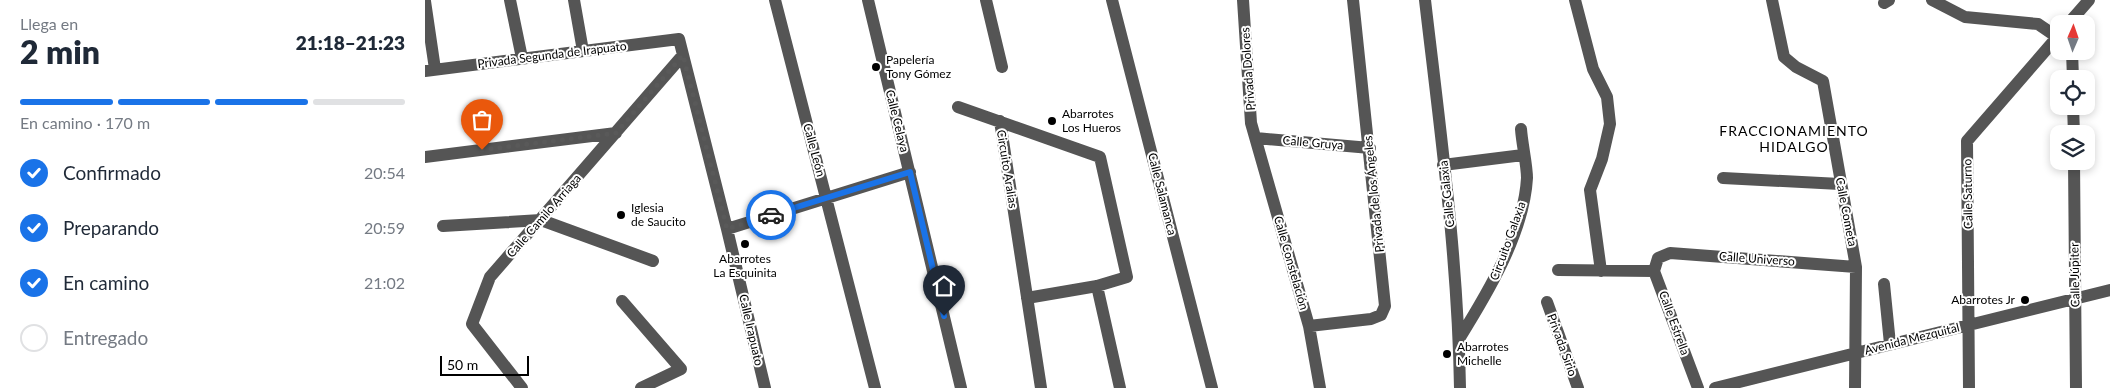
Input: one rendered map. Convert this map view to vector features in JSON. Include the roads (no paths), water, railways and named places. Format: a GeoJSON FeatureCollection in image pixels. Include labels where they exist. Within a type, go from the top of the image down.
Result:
{"type":"FeatureCollection","features":[{"type":"Feature","properties":{"kind":"street"},"geometry":{"type":"LineString","coordinates":[[509,0],[523,58]]}},
{"type":"Feature","properties":{"kind":"street"},"geometry":{"type":"LineString","coordinates":[[574,0],[583,51]]}},
{"type":"Feature","properties":{"kind":"street","name":"Calle León"},"geometry":{"type":"LineString","coordinates":[[775,0],[875,388]]}},
{"type":"Feature","properties":{"kind":"street","name":"Calle Celaya"},"geometry":{"type":"LineString","coordinates":[[868,0],[961,388]]}},
{"type":"Feature","properties":{"kind":"street"},"geometry":{"type":"LineString","coordinates":[[986,0],[1002,67]]}},
{"type":"Feature","properties":{"kind":"street","name":"Calle Salamanca"},"geometry":{"type":"LineString","coordinates":[[1112,0],[1212,388]]}},
{"type":"Feature","properties":{"kind":"street","name":"Privada Dolores"},"geometry":{"type":"LineString","coordinates":[[1243,0],[1251,123],[1256,138]]}},
{"type":"Feature","properties":{"kind":"street","name":"Privada de los Ángeles"},"geometry":{"type":"LineString","coordinates":[[1309,326],[1371,319],[1381,314],[1385,306],[1370,148],[1353,0]]}},
{"type":"Feature","properties":{"kind":"street","name":"Calle Galaxia"},"geometry":{"type":"LineString","coordinates":[[1425,0],[1459,339],[1460,388]]}},
{"type":"Feature","properties":{"kind":"street"},"geometry":{"type":"LineString","coordinates":[[1575,0],[1593,69],[1607,97],[1609,124],[1602,159],[1590,190],[1601,271]]}},
{"type":"Feature","properties":{"kind":"street","name":"Calle Cometa"},"geometry":{"type":"LineString","coordinates":[[1771,0],[1784,57],[1796,67],[1823,81],[1856,267],[1855,388]]}},
{"type":"Feature","properties":{"kind":"street"},"geometry":{"type":"LineString","coordinates":[[1932,0],[1965,16],[2039,24],[2050,31]]}},
{"type":"Feature","properties":{"kind":"street"},"geometry":{"type":"LineString","coordinates":[[2077,15],[2089,0]]}},
{"type":"Feature","properties":{"kind":"street"},"geometry":{"type":"LineString","coordinates":[[425,1],[430,70]]}},
{"type":"Feature","properties":{"kind":"street","name":"Privada Segunda de Irapuato"},"geometry":{"type":"LineString","coordinates":[[430,70],[679,39]]}},
{"type":"Feature","properties":{"kind":"street","name":"Calle Irapuato"},"geometry":{"type":"LineString","coordinates":[[679,39],[765,388]]}},
{"type":"Feature","properties":{"kind":"street","name":"Calle Saturno"},"geometry":{"type":"LineString","coordinates":[[1969,388],[1970,325],[1967,141],[2050,45]]}},
{"type":"Feature","properties":{"kind":"street","name":"Calle Camilo Arriaga"},"geometry":{"type":"LineString","coordinates":[[522,388],[472,324],[490,277],[683,55]]}},
{"type":"Feature","properties":{"kind":"street"},"geometry":{"type":"LineString","coordinates":[[958,108],[1000,121]]}},
{"type":"Feature","properties":{"kind":"street","name":"Circuito Aralias"},"geometry":{"type":"LineString","coordinates":[[1027,298],[1097,286],[1127,277],[1100,157],[1000,121],[1027,298],[1041,388]]}},
{"type":"Feature","properties":{"kind":"street","name":"Circuito Galaxia"},"geometry":{"type":"LineString","coordinates":[[1459,339],[1496,279],[1522,209],[1527,177],[1521,129]]}},
{"type":"Feature","properties":{"kind":"street"},"geometry":{"type":"LineString","coordinates":[[425,157],[616,133]]}},
{"type":"Feature","properties":{"kind":"street","name":"Calle Gruya"},"geometry":{"type":"LineString","coordinates":[[1256,138],[1370,148]]}},
{"type":"Feature","properties":{"kind":"street","name":"Calle Constelación"},"geometry":{"type":"LineString","coordinates":[[1256,138],[1309,326],[1320,388]]}},
{"type":"Feature","properties":{"kind":"street"},"geometry":{"type":"LineString","coordinates":[[1443,165],[1523,155]]}},
{"type":"Feature","properties":{"kind":"street","name":"Calle Júpiter"},"geometry":{"type":"LineString","coordinates":[[2074,170],[2076,388]]}},
{"type":"Feature","properties":{"kind":"street"},"geometry":{"type":"LineString","coordinates":[[727,229],[910,172]]}},
{"type":"Feature","properties":{"kind":"street"},"geometry":{"type":"LineString","coordinates":[[1723,178],[1840,184]]}},
{"type":"Feature","properties":{"kind":"street"},"geometry":{"type":"LineString","coordinates":[[443,226],[541,220],[653,261]]}},
{"type":"Feature","properties":{"kind":"street","name":"Calle Universo"},"geometry":{"type":"LineString","coordinates":[[1654,271],[1658,258],[1670,253],[1856,267]]}},
{"type":"Feature","properties":{"kind":"street"},"geometry":{"type":"LineString","coordinates":[[1558,270],[1654,271]]}},
{"type":"Feature","properties":{"kind":"street","name":"Calle Estrella"},"geometry":{"type":"LineString","coordinates":[[1654,271],[1698,388]]}},
{"type":"Feature","properties":{"kind":"street"},"geometry":{"type":"LineString","coordinates":[[1884,284],[1890,344]]}},
{"type":"Feature","properties":{"kind":"street"},"geometry":{"type":"LineString","coordinates":[[1097,286],[1120,388]]}},
{"type":"Feature","properties":{"kind":"street","name":"Avenida Mezquital"},"geometry":{"type":"LineString","coordinates":[[1715,388],[2110,290]]}},
{"type":"Feature","properties":{"kind":"street"},"geometry":{"type":"LineString","coordinates":[[622,301],[681,369],[642,388]]}},
{"type":"Feature","properties":{"kind":"street","name":"Privada Sirio"},"geometry":{"type":"LineString","coordinates":[[1547,302],[1578,388]]}},
{"type":"Feature","properties":{"kind":"place","name":"Papelería Tony Gómez"},"geometry":{"type":"Point","coordinates":[876,67]}},
{"type":"Feature","properties":{"kind":"place","name":"Abarrotes Los Hueros"},"geometry":{"type":"Point","coordinates":[1052,121]}},
{"type":"Feature","properties":{"kind":"place","name":"Iglesia de Saucito"},"geometry":{"type":"Point","coordinates":[621,215]}},
{"type":"Feature","properties":{"kind":"place","name":"Abarrotes La Esquinita"},"geometry":{"type":"Point","coordinates":[745,244]}},
{"type":"Feature","properties":{"kind":"place","name":"Abarrotes Jr"},"geometry":{"type":"Point","coordinates":[2025,300]}},
{"type":"Feature","properties":{"kind":"place","name":"Abarrotes Michelle"},"geometry":{"type":"Point","coordinates":[1447,354]}},
{"type":"Feature","properties":{"kind":"district","name":"FRACCIONAMIENTO HIDALGO"},"geometry":{"type":"Point","coordinates":[1794,140]}}]}
